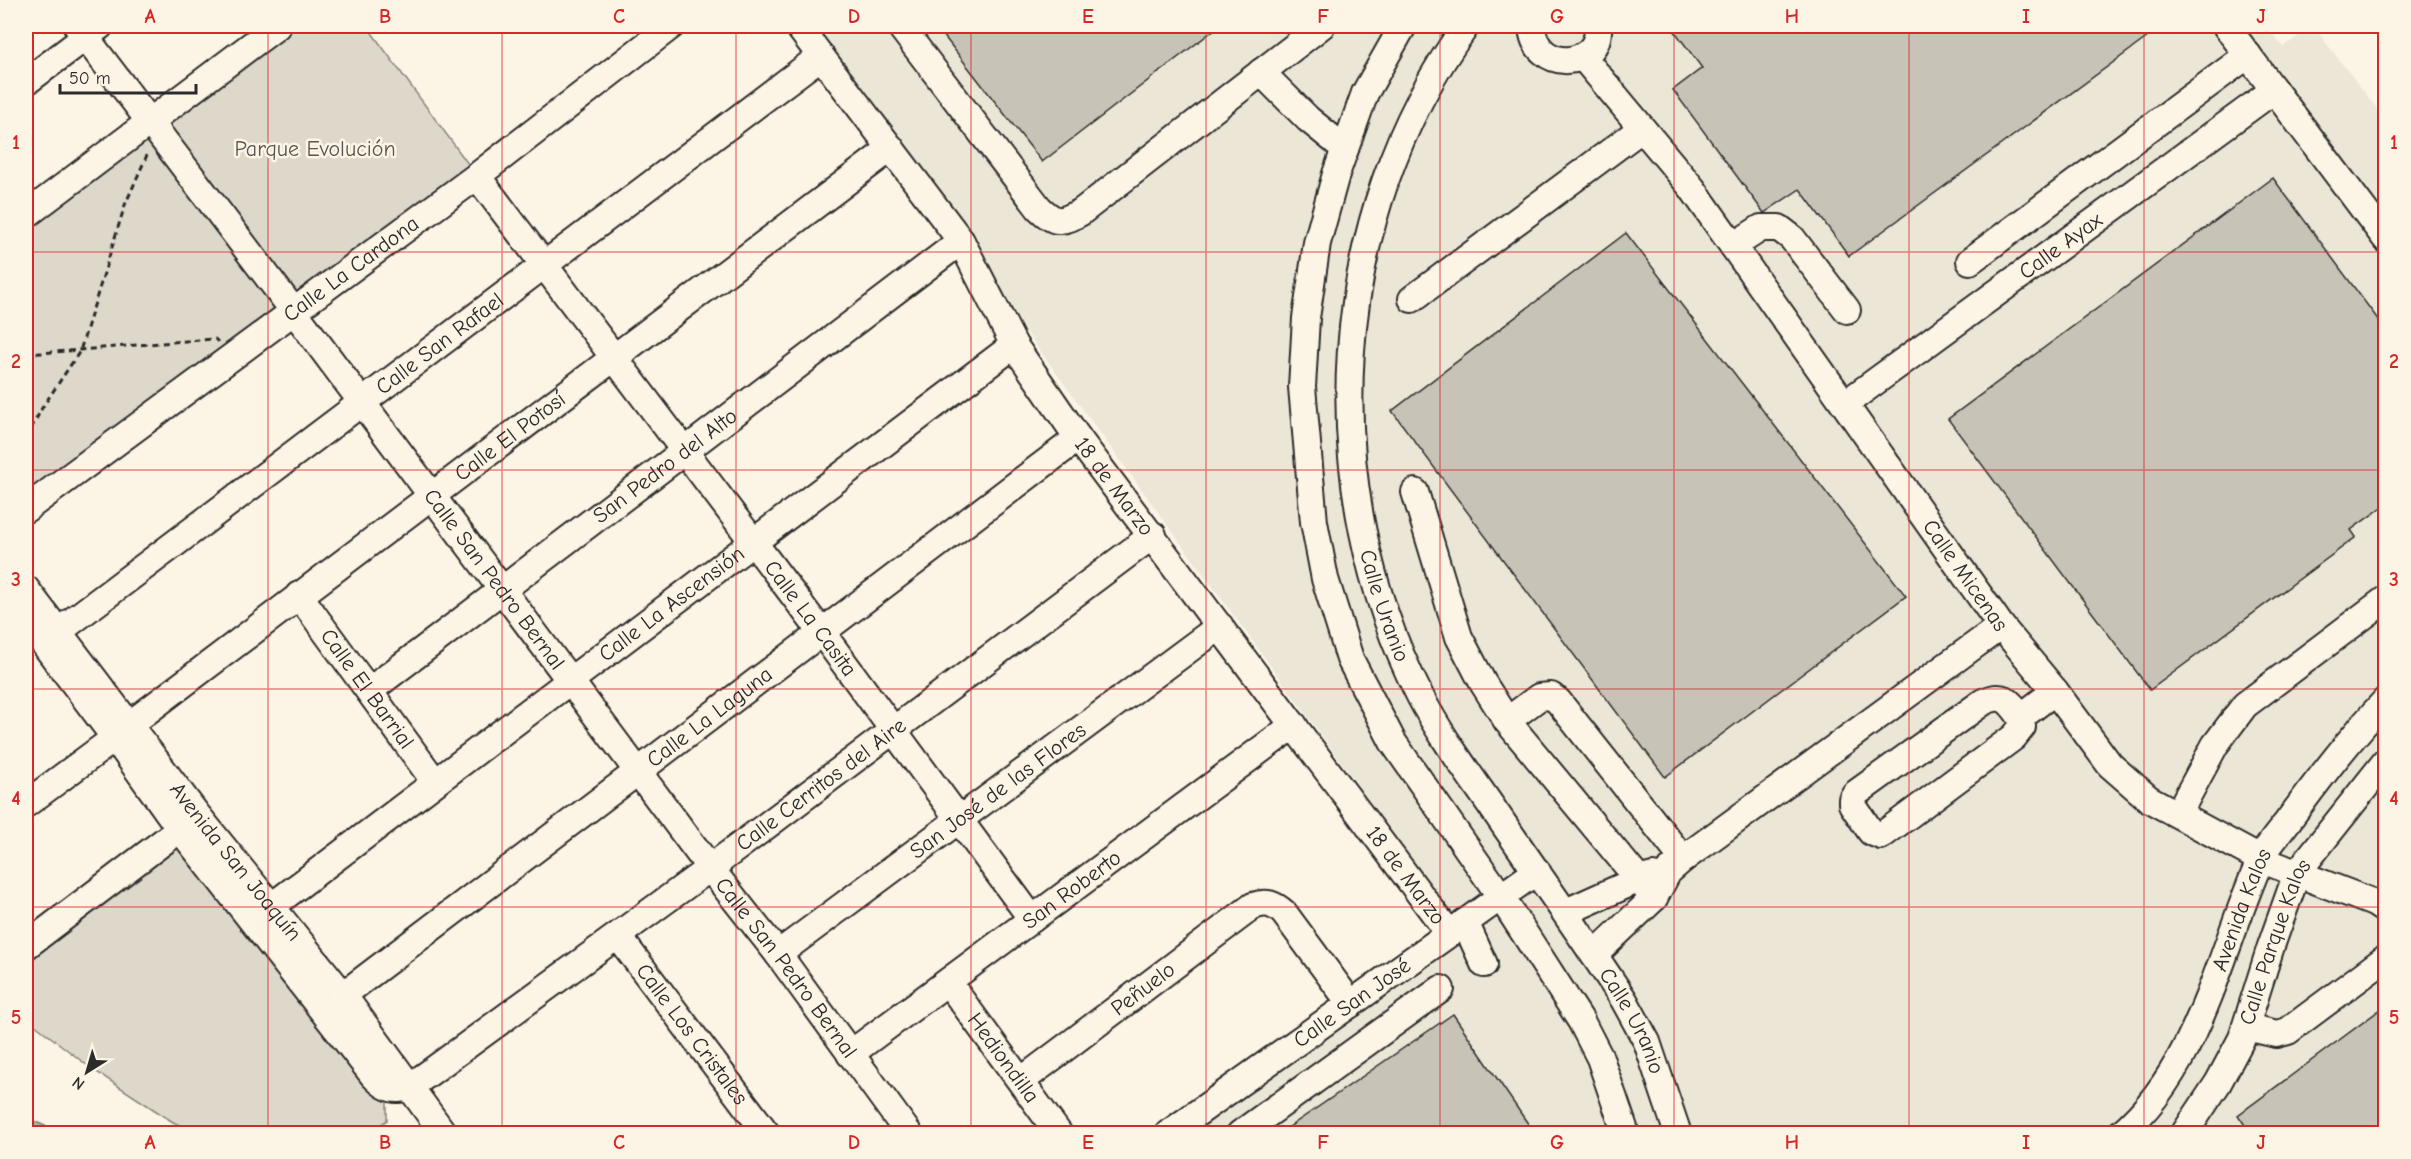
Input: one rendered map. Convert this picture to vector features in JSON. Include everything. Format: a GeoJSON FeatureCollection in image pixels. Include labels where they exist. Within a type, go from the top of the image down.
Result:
{"type":"FeatureCollection","features":[{"type":"Feature","properties":{"kind":"street"},"geometry":{"type":"LineString","coordinates":[[26,215],[153,127],[277,26]]}},
{"type":"Feature","properties":{"kind":"street","name":"Calle La Cardona"},"geometry":{"type":"LineString","coordinates":[[26,509],[477,176],[671,26]]}},
{"type":"Feature","properties":{"kind":"street","name":"18 de Marzo"},"geometry":{"type":"LineString","coordinates":[[798,26],[961,241],[1014,345],[1078,438],[1153,535],[1293,725],[1457,927],[1484,964]]}},
{"type":"Feature","properties":{"kind":"street"},"geometry":{"type":"LineString","coordinates":[[900,26],[1039,208],[1049,218],[1058,221],[1067,220],[1081,212],[1321,26]]}},
{"type":"Feature","properties":{"kind":"street","name":"Calle Uranio"},"geometry":{"type":"LineString","coordinates":[[1466,26],[1444,56],[1410,118],[1380,197],[1361,261],[1353,332],[1349,404],[1355,497],[1369,566],[1394,638],[1420,697],[1451,747],[1624,1000],[1647,1042],[1678,1134]]}},
{"type":"Feature","properties":{"kind":"street"},"geometry":{"type":"LineString","coordinates":[[1532,26],[1536,44],[1552,58],[1572,60],[1582,56],[1596,40],[1598,26]]}},
{"type":"Feature","properties":{"kind":"street"},"geometry":{"type":"LineString","coordinates":[[2226,26],[2385,239]]}},
{"type":"Feature","properties":{"kind":"street","name":"Calle Uranio"},"geometry":{"type":"LineString","coordinates":[[1396,28],[1365,93],[1345,149],[1317,243],[1306,318],[1302,387],[1314,522],[1325,579],[1350,659],[1393,742],[1500,897],[1581,1021],[1600,1058],[1626,1134]]}},
{"type":"Feature","properties":{"kind":"street"},"geometry":{"type":"LineString","coordinates":[[26,82],[87,29]]}},
{"type":"Feature","properties":{"kind":"street","name":"Calle San Pedro Bernal"},"geometry":{"type":"LineString","coordinates":[[87,29],[153,127],[293,310],[710,868],[778,954],[909,1134]]}},
{"type":"Feature","properties":{"kind":"street"},"geometry":{"type":"LineString","coordinates":[[1970,261],[2248,55]]}},
{"type":"Feature","properties":{"kind":"street","name":"Calle San Rafael"},"geometry":{"type":"LineString","coordinates":[[43,644],[821,56]]}},
{"type":"Feature","properties":{"kind":"street","name":"Calle Micenas"},"geometry":{"type":"LineString","coordinates":[[1582,56],[1692,188],[1846,403],[2001,626],[2055,691],[2110,765],[2149,799],[2260,859],[2374,903],[2385,911]]}},
{"type":"Feature","properties":{"kind":"street"},"geometry":{"type":"LineString","coordinates":[[1261,72],[1308,119],[1345,149]]}},
{"type":"Feature","properties":{"kind":"street","name":"Calle Ayax"},"geometry":{"type":"LineString","coordinates":[[1846,403],[2274,90]]}},
{"type":"Feature","properties":{"kind":"street"},"geometry":{"type":"LineString","coordinates":[[1412,299],[1641,129]]}},
{"type":"Feature","properties":{"kind":"street","name":"Calle El Potosí"},"geometry":{"type":"LineString","coordinates":[[26,804],[891,148]]}},
{"type":"Feature","properties":{"kind":"street","name":"Calle La Casita"},"geometry":{"type":"LineString","coordinates":[[477,176],[822,633],[1032,920]]}},
{"type":"Feature","properties":{"kind":"street"},"geometry":{"type":"LineString","coordinates":[[1733,246],[1761,228],[1779,228],[1792,237],[1848,310]]}},
{"type":"Feature","properties":{"kind":"street","name":"San Pedro del Alto"},"geometry":{"type":"LineString","coordinates":[[369,691],[961,241]]}},
{"type":"Feature","properties":{"kind":"street","name":"Calle La Ascensión"},"geometry":{"type":"LineString","coordinates":[[272,906],[1014,345]]}},
{"type":"Feature","properties":{"kind":"street","name":"Calle La Laguna"},"geometry":{"type":"LineString","coordinates":[[343,995],[1078,438]]}},
{"type":"Feature","properties":{"kind":"street"},"geometry":{"type":"LineString","coordinates":[[1415,492],[1459,637],[1507,721],[1646,889]]}},
{"type":"Feature","properties":{"kind":"street","name":"Calle Cerritos del Aire"},"geometry":{"type":"LineString","coordinates":[[404,1088],[618,936],[1153,535]]}},
{"type":"Feature","properties":{"kind":"street","name":"Avenida San Joaquín"},"geometry":{"type":"LineString","coordinates":[[26,589],[43,644]]}},
{"type":"Feature","properties":{"kind":"street","name":"Calle El Barrial"},"geometry":{"type":"LineString","coordinates":[[299,595],[435,782]]}},
{"type":"Feature","properties":{"kind":"street"},"geometry":{"type":"LineString","coordinates":[[2178,814],[2215,745],[2245,705],[2385,599]]}},
{"type":"Feature","properties":{"kind":"street","name":"Avenida San Joaquín"},"geometry":{"type":"LineString","coordinates":[[26,620],[43,644],[122,731],[373,1075],[380,1083],[404,1088]]}},
{"type":"Feature","properties":{"kind":"street","name":"San José de las Flores"},"geometry":{"type":"LineString","coordinates":[[778,954],[1220,626]]}},
{"type":"Feature","properties":{"kind":"street"},"geometry":{"type":"LineString","coordinates":[[1594,954],[1646,889],[2001,626]]}},
{"type":"Feature","properties":{"kind":"street"},"geometry":{"type":"LineString","coordinates":[[2021,717],[2055,691]]}},
{"type":"Feature","properties":{"kind":"street"},"geometry":{"type":"LineString","coordinates":[[1507,721],[1539,696],[1551,696],[1558,701],[1676,866]]}},
{"type":"Feature","properties":{"kind":"street"},"geometry":{"type":"LineString","coordinates":[[1998,697],[2005,699],[2021,717],[2022,727],[2014,737],[1881,836],[1871,832],[1852,804],[1855,794],[1983,702],[1998,697]]}},
{"type":"Feature","properties":{"kind":"street","name":"Avenida Kalos"},"geometry":{"type":"LineString","coordinates":[[2120,1134],[2153,1101],[2206,1004],[2260,859],[2353,735],[2385,700]]}},
{"type":"Feature","properties":{"kind":"street","name":"San Roberto"},"geometry":{"type":"LineString","coordinates":[[850,1054],[1293,725]]}},
{"type":"Feature","properties":{"kind":"street","name":"Calle Parque Kalos"},"geometry":{"type":"LineString","coordinates":[[2184,1134],[2218,1083],[2242,1038],[2271,945],[2297,873],[2385,761]]}},
{"type":"Feature","properties":{"kind":"street"},"geometry":{"type":"LineString","coordinates":[[26,946],[189,822]]}},
{"type":"Feature","properties":{"kind":"street","name":"Avenida San Joaquín"},"geometry":{"type":"LineString","coordinates":[[189,822],[272,906],[343,995],[404,1088],[444,1134]]}},
{"type":"Feature","properties":{"kind":"street","name":"Calle San José"},"geometry":{"type":"LineString","coordinates":[[1168,1134],[1537,872]]}},
{"type":"Feature","properties":{"kind":"street"},"geometry":{"type":"LineString","coordinates":[[1566,912],[1646,889]]}},
{"type":"Feature","properties":{"kind":"street","name":"Peñuelo"},"geometry":{"type":"LineString","coordinates":[[1021,1081],[1253,906],[1270,903],[1284,913],[1351,1004]]}},
{"type":"Feature","properties":{"kind":"street","name":"Calle Los Cristales"},"geometry":{"type":"LineString","coordinates":[[618,936],[767,1134]]}},
{"type":"Feature","properties":{"kind":"street"},"geometry":{"type":"LineString","coordinates":[[2246,1027],[2277,1034],[2288,1031],[2385,958]]}},
{"type":"Feature","properties":{"kind":"street","name":"Hediondilla"},"geometry":{"type":"LineString","coordinates":[[948,982],[1059,1134]]}},
{"type":"Feature","properties":{"kind":"street"},"geometry":{"type":"LineString","coordinates":[[1240,1134],[1442,989]]}},
{"type":"Feature","properties":{"kind":"path"},"geometry":{"type":"LineString","coordinates":[[26,438],[42,408],[80,351],[125,205],[153,127]]}},
{"type":"Feature","properties":{"kind":"path"},"geometry":{"type":"LineString","coordinates":[[26,354],[215,339],[233,354]]}},
{"type":"Feature","properties":{"kind":"shaded area"},"geometry":{"type":"Polygon","coordinates":[[[802,26],[2266,26],[2283,47],[2313,26],[2385,119],[2385,1133],[1161,1133],[1451,912],[802,26]]]}},
{"type":"Feature","properties":{"kind":"shaded area"},"geometry":{"type":"Polygon","coordinates":[[[26,1118],[62,1133],[26,1133],[26,1118]]]}},
{"type":"Feature","properties":{"kind":"green space","name":"Parque Evolución"},"geometry":{"type":"Polygon","coordinates":[[[277,26],[367,26],[477,176],[26,509],[26,215],[277,26]]]}},
{"type":"Feature","properties":{"kind":"green space"},"geometry":{"type":"Polygon","coordinates":[[[180,829],[387,1088],[387,1120],[368,1133],[196,1133],[173,1122],[92,1069],[26,1018],[26,946],[180,829]]]}},
{"type":"Feature","properties":{"kind":"building"},"geometry":{"type":"Polygon","coordinates":[[[936,26],[1219,26],[1042,162],[936,26]]]}},
{"type":"Feature","properties":{"kind":"building"},"geometry":{"type":"Polygon","coordinates":[[[1671,26],[2145,26],[2152,34],[1849,256],[1800,189],[1764,213],[1673,90],[1702,68],[1671,26]]]}},
{"type":"Feature","properties":{"kind":"building"},"geometry":{"type":"Polygon","coordinates":[[[2273,178],[2385,329],[2385,505],[2351,530],[2356,537],[2150,690],[1948,419],[2273,178]]]}},
{"type":"Feature","properties":{"kind":"building"},"geometry":{"type":"Polygon","coordinates":[[[1626,233],[1906,596],[1665,777],[1392,411],[1626,233]]]}},
{"type":"Feature","properties":{"kind":"building"},"geometry":{"type":"Polygon","coordinates":[[[2385,1006],[2385,1134],[2251,1134],[2238,1115],[2385,1006]]]}},
{"type":"Feature","properties":{"kind":"building"},"geometry":{"type":"Polygon","coordinates":[[[1453,1014],[1535,1134],[1279,1134],[1453,1014]]]}}]}
